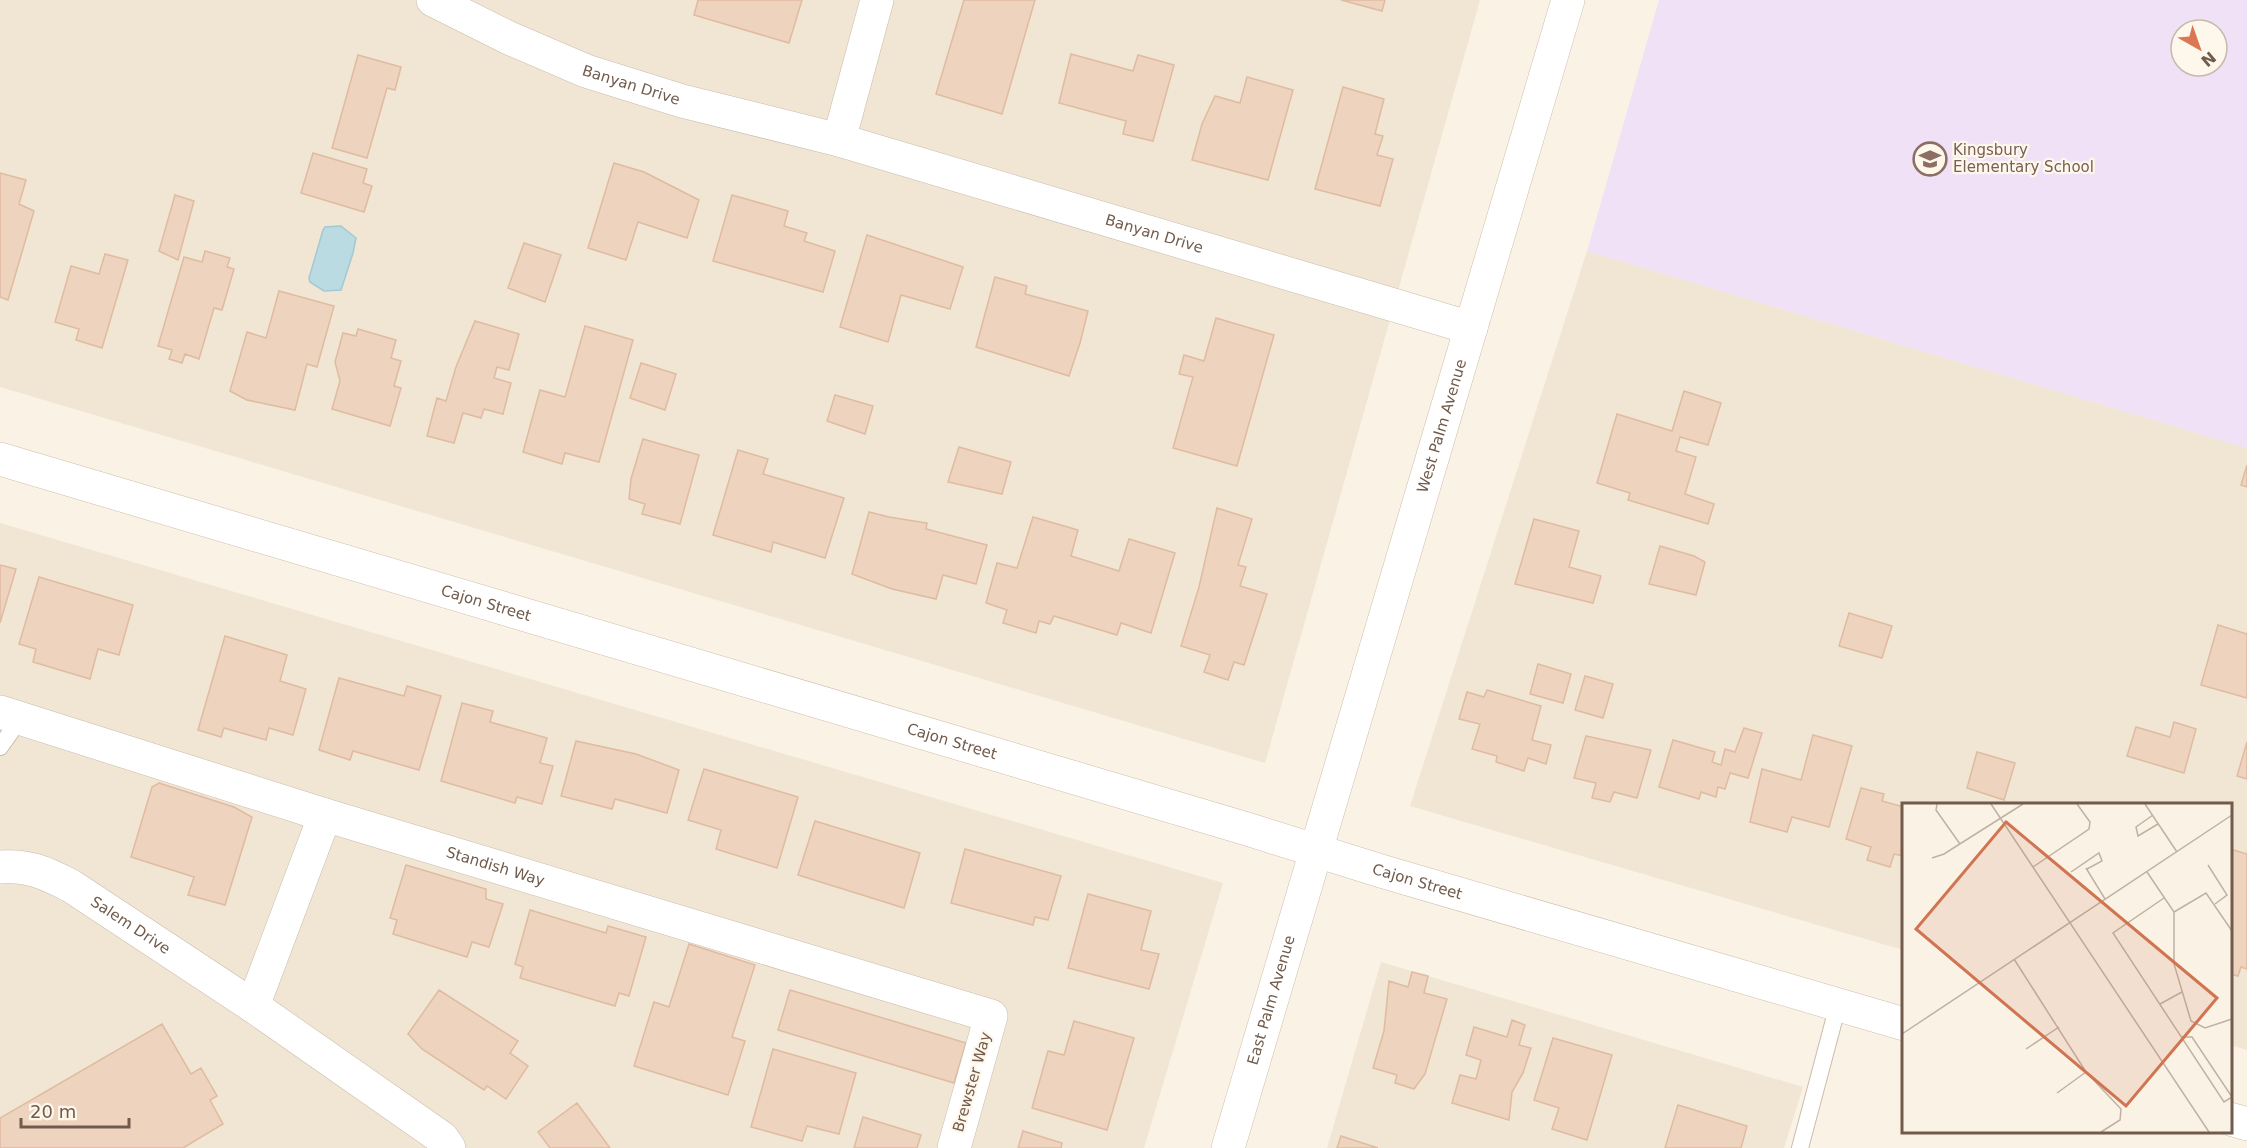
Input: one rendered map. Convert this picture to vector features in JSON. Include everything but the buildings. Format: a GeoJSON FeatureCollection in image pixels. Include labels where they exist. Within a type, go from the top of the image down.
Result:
{"type":"FeatureCollection","features":[{"type":"Feature","properties":{"kind":"street","name":"Banyan Drive"},"geometry":{"type":"LineString","coordinates":[[433,0],[509,38],[586,71],[682,101],[839,140],[1472,328]]}},
{"type":"Feature","properties":{"kind":"street"},"geometry":{"type":"LineString","coordinates":[[839,140],[877,0]]}},
{"type":"Feature","properties":{"kind":"street","name":"West Palm Avenue"},"geometry":{"type":"LineString","coordinates":[[1314,850],[1472,328],[1568,0]]}},
{"type":"Feature","properties":{"kind":"street","name":"Cajon Street"},"geometry":{"type":"LineString","coordinates":[[0,459],[1902,1023]]}},
{"type":"Feature","properties":{"kind":"street","name":"Standish Way"},"geometry":{"type":"LineString","coordinates":[[10,716],[325,815],[991,1016]]}},
{"type":"Feature","properties":{"kind":"street"},"geometry":{"type":"LineString","coordinates":[[253,1006],[325,815]]}},
{"type":"Feature","properties":{"kind":"street","name":"East Palm Avenue"},"geometry":{"type":"LineString","coordinates":[[1228,1148],[1314,850]]}},
{"type":"Feature","properties":{"kind":"street","name":"Salem Drive"},"geometry":{"type":"LineString","coordinates":[[0,867],[40,870],[71,886],[253,1006],[442,1138],[449,1148]]}},
{"type":"Feature","properties":{"kind":"street","name":"Brewster Way"},"geometry":{"type":"LineString","coordinates":[[954,1148],[991,1016]]}},
{"type":"Feature","properties":{"kind":"street"},"geometry":{"type":"LineString","coordinates":[[2232,1120],[2247,1124]]}},
{"type":"Feature","properties":{"kind":"lane"},"geometry":{"type":"LineString","coordinates":[[0,747],[10,716]]}},
{"type":"Feature","properties":{"kind":"lane"},"geometry":{"type":"LineString","coordinates":[[1800,1148],[1826,1058],[1838,1005]]}},
{"type":"Feature","properties":{"kind":"shaded area"},"geometry":{"type":"Polygon","coordinates":[[[0,0],[1480,0],[1265,763],[0,387],[0,0]]]}},
{"type":"Feature","properties":{"kind":"shaded area","name":"Kingsbury Elementary School"},"geometry":{"type":"Polygon","coordinates":[[[1659,0],[2247,0],[2247,448],[1587,251],[1659,0]]]}},
{"type":"Feature","properties":{"kind":"shaded area"},"geometry":{"type":"Polygon","coordinates":[[[1587,251],[2247,448],[2247,1050],[2232,1045],[2232,803],[1902,803],[1902,950],[1410,806],[1587,251]]]}},
{"type":"Feature","properties":{"kind":"shaded area"},"geometry":{"type":"Polygon","coordinates":[[[0,523],[1223,883],[1144,1148],[0,1148],[0,523]]]}},
{"type":"Feature","properties":{"kind":"shaded area"},"geometry":{"type":"Polygon","coordinates":[[[1381,962],[1803,1087],[1784,1148],[1327,1148],[1381,962]]]}},
{"type":"Feature","properties":{"kind":"water"},"geometry":{"type":"Polygon","coordinates":[[[341,226],[356,238],[353,253],[341,290],[324,291],[310,282],[309,278],[323,230],[325,227],[341,226]]]}},
{"type":"Feature","properties":{"kind":"place","name":"Kingsbury Elementary School"},"geometry":{"type":"Point","coordinates":[1930,159]}}]}
